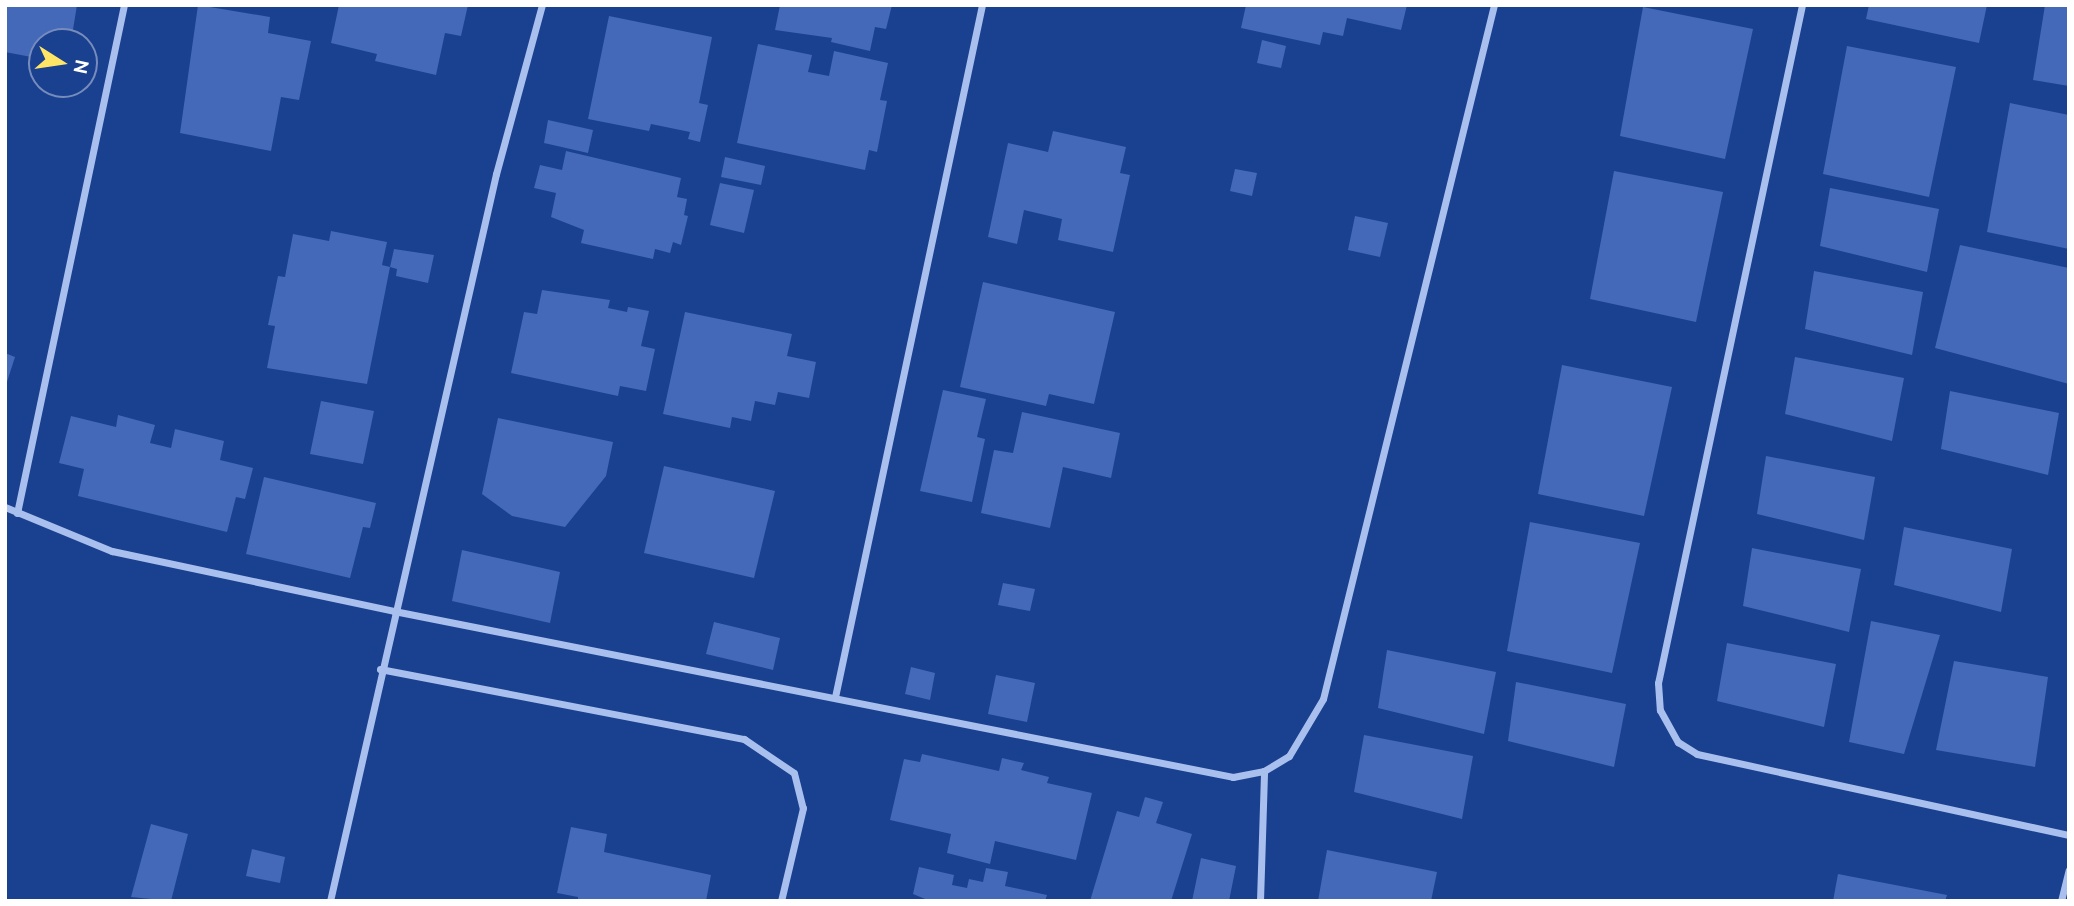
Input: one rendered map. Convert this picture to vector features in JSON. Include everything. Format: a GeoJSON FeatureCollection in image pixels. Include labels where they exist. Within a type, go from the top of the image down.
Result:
{"type":"FeatureCollection","features":[{"type":"Feature","properties":{"kind":"street"},"geometry":{"type":"LineString","coordinates":[[17,513],[124,5]]}},
{"type":"Feature","properties":{"kind":"street"},"geometry":{"type":"LineString","coordinates":[[330,901],[380,669],[496,174],[542,5]]}},
{"type":"Feature","properties":{"kind":"street"},"geometry":{"type":"LineString","coordinates":[[835,697],[982,5]]}},
{"type":"Feature","properties":{"kind":"street"},"geometry":{"type":"LineString","coordinates":[[5,507],[112,551],[394,611],[1233,777],[1264,771],[1289,756],[1323,699],[1494,5]]}},
{"type":"Feature","properties":{"kind":"street"},"geometry":{"type":"LineString","coordinates":[[1802,5],[1658,683],[1660,710],[1678,742],[1697,754],[2069,835]]}},
{"type":"Feature","properties":{"kind":"street"},"geometry":{"type":"LineString","coordinates":[[380,669],[744,739],[794,773],[803,808],[781,901]]}},
{"type":"Feature","properties":{"kind":"street"},"geometry":{"type":"LineString","coordinates":[[1260,901],[1264,771]]}},
{"type":"Feature","properties":{"kind":"street"},"geometry":{"type":"LineString","coordinates":[[2062,901],[2069,870]]}},
{"type":"Feature","properties":{"kind":"building"},"geometry":{"type":"Polygon","coordinates":[[[5,5],[77,5],[73,28],[28,28],[28,56],[5,52],[5,5]]]}},
{"type":"Feature","properties":{"kind":"building"},"geometry":{"type":"Polygon","coordinates":[[[198,5],[270,17],[268,33],[311,41],[299,100],[281,97],[271,151],[180,133],[198,5]]]}},
{"type":"Feature","properties":{"kind":"building"},"geometry":{"type":"Polygon","coordinates":[[[339,5],[468,5],[461,36],[445,33],[436,75],[375,61],[377,54],[331,43],[339,5]]]}},
{"type":"Feature","properties":{"kind":"building"},"geometry":{"type":"Polygon","coordinates":[[[780,5],[892,5],[886,29],[875,27],[870,51],[831,42],[832,38],[775,30],[780,5]]]}},
{"type":"Feature","properties":{"kind":"building"},"geometry":{"type":"Polygon","coordinates":[[[1246,5],[1407,5],[1401,30],[1347,18],[1343,36],[1323,32],[1320,45],[1241,28],[1246,5]]]}},
{"type":"Feature","properties":{"kind":"building"},"geometry":{"type":"Polygon","coordinates":[[[1869,5],[1987,5],[1979,43],[1866,19],[1869,5]]]}},
{"type":"Feature","properties":{"kind":"building"},"geometry":{"type":"Polygon","coordinates":[[[2045,5],[2069,5],[2069,86],[2033,80],[2045,5]]]}},
{"type":"Feature","properties":{"kind":"building"},"geometry":{"type":"Polygon","coordinates":[[[1643,7],[1753,29],[1725,159],[1620,136],[1643,7]]]}},
{"type":"Feature","properties":{"kind":"building"},"geometry":{"type":"Polygon","coordinates":[[[609,16],[712,37],[699,103],[708,105],[700,142],[688,139],[690,132],[651,124],[649,131],[588,119],[609,16]]]}},
{"type":"Feature","properties":{"kind":"building"},"geometry":{"type":"Polygon","coordinates":[[[1262,40],[1286,46],[1281,68],[1257,63],[1262,40]]]}},
{"type":"Feature","properties":{"kind":"building"},"geometry":{"type":"Polygon","coordinates":[[[758,44],[812,55],[808,72],[829,76],[834,51],[888,63],[880,100],[887,101],[877,152],[869,150],[865,170],[737,143],[758,44]]]}},
{"type":"Feature","properties":{"kind":"building"},"geometry":{"type":"Polygon","coordinates":[[[1847,46],[1956,67],[1929,197],[1823,174],[1847,46]]]}},
{"type":"Feature","properties":{"kind":"building"},"geometry":{"type":"Polygon","coordinates":[[[2010,103],[2069,115],[2069,249],[1987,232],[2010,103]]]}},
{"type":"Feature","properties":{"kind":"building"},"geometry":{"type":"Polygon","coordinates":[[[548,120],[593,130],[588,153],[544,143],[548,120]]]}},
{"type":"Feature","properties":{"kind":"building"},"geometry":{"type":"Polygon","coordinates":[[[1053,131],[1126,147],[1120,173],[1130,175],[1113,252],[1058,240],[1062,219],[1024,210],[1017,244],[988,237],[1008,143],[1048,152],[1053,131]]]}},
{"type":"Feature","properties":{"kind":"building"},"geometry":{"type":"Polygon","coordinates":[[[566,151],[681,178],[677,197],[687,199],[684,215],[688,216],[681,245],[673,242],[670,253],[655,249],[653,259],[581,243],[584,230],[551,217],[556,193],[534,188],[540,165],[562,170],[566,151]]]}},
{"type":"Feature","properties":{"kind":"building"},"geometry":{"type":"Polygon","coordinates":[[[725,157],[765,166],[761,185],[721,177],[725,157]]]}},
{"type":"Feature","properties":{"kind":"building"},"geometry":{"type":"Polygon","coordinates":[[[1235,169],[1257,173],[1252,196],[1230,191],[1235,169]]]}},
{"type":"Feature","properties":{"kind":"building"},"geometry":{"type":"Polygon","coordinates":[[[1614,171],[1723,192],[1696,322],[1590,299],[1614,171]]]}},
{"type":"Feature","properties":{"kind":"building"},"geometry":{"type":"Polygon","coordinates":[[[720,183],[754,190],[744,233],[710,225],[720,183]]]}},
{"type":"Feature","properties":{"kind":"building"},"geometry":{"type":"Polygon","coordinates":[[[1830,188],[1939,209],[1927,272],[1820,246],[1830,188]]]}},
{"type":"Feature","properties":{"kind":"building"},"geometry":{"type":"Polygon","coordinates":[[[1355,216],[1388,223],[1380,257],[1348,250],[1355,216]]]}},
{"type":"Feature","properties":{"kind":"building"},"geometry":{"type":"Polygon","coordinates":[[[331,231],[387,242],[382,265],[390,267],[367,384],[267,368],[275,326],[268,325],[278,276],[285,277],[293,234],[329,241],[331,231]]]}},
{"type":"Feature","properties":{"kind":"building"},"geometry":{"type":"Polygon","coordinates":[[[1960,245],[2069,268],[2069,384],[1935,348],[1960,245]]]}},
{"type":"Feature","properties":{"kind":"building"},"geometry":{"type":"Polygon","coordinates":[[[394,249],[434,255],[428,283],[396,276],[397,269],[390,267],[394,249]]]}},
{"type":"Feature","properties":{"kind":"building"},"geometry":{"type":"Polygon","coordinates":[[[1814,271],[1923,292],[1912,355],[1805,329],[1814,271]]]}},
{"type":"Feature","properties":{"kind":"building"},"geometry":{"type":"Polygon","coordinates":[[[983,282],[1115,312],[1094,404],[1049,394],[1046,406],[960,387],[983,282]]]}},
{"type":"Feature","properties":{"kind":"building"},"geometry":{"type":"Polygon","coordinates":[[[542,290],[610,300],[608,308],[627,312],[628,307],[649,311],[641,346],[655,349],[646,391],[620,386],[618,396],[511,373],[524,312],[537,314],[542,290]]]}},
{"type":"Feature","properties":{"kind":"building"},"geometry":{"type":"Polygon","coordinates":[[[685,312],[792,334],[787,356],[816,362],[809,398],[778,392],[775,405],[755,401],[751,421],[732,417],[730,428],[663,414],[685,312]]]}},
{"type":"Feature","properties":{"kind":"building"},"geometry":{"type":"Polygon","coordinates":[[[5,353],[15,357],[6,385],[5,385],[5,353]]]}},
{"type":"Feature","properties":{"kind":"building"},"geometry":{"type":"Polygon","coordinates":[[[1795,357],[1904,378],[1892,441],[1785,414],[1795,357]]]}},
{"type":"Feature","properties":{"kind":"building"},"geometry":{"type":"Polygon","coordinates":[[[1562,365],[1672,387],[1644,516],[1538,494],[1562,365]]]}},
{"type":"Feature","properties":{"kind":"building"},"geometry":{"type":"Polygon","coordinates":[[[943,390],[986,399],[977,437],[985,439],[972,502],[920,491],[943,390]]]}},
{"type":"Feature","properties":{"kind":"building"},"geometry":{"type":"Polygon","coordinates":[[[1950,391],[2059,413],[2048,475],[1941,449],[1950,391]]]}},
{"type":"Feature","properties":{"kind":"building"},"geometry":{"type":"Polygon","coordinates":[[[321,401],[374,411],[363,464],[310,454],[321,401]]]}},
{"type":"Feature","properties":{"kind":"building"},"geometry":{"type":"Polygon","coordinates":[[[1022,412],[1120,433],[1111,478],[1063,467],[1050,528],[981,513],[994,450],[1013,453],[1022,412]]]}},
{"type":"Feature","properties":{"kind":"building"},"geometry":{"type":"Polygon","coordinates":[[[118,415],[155,425],[150,443],[171,448],[175,429],[224,441],[220,460],[253,468],[245,499],[236,497],[227,532],[78,496],[84,469],[59,463],[71,416],[116,427],[118,415]]]}},
{"type":"Feature","properties":{"kind":"building"},"geometry":{"type":"Polygon","coordinates":[[[498,418],[613,442],[606,476],[565,527],[512,516],[482,494],[498,418]]]}},
{"type":"Feature","properties":{"kind":"building"},"geometry":{"type":"Polygon","coordinates":[[[1766,456],[1875,477],[1864,540],[1757,514],[1766,456]]]}},
{"type":"Feature","properties":{"kind":"building"},"geometry":{"type":"Polygon","coordinates":[[[664,466],[775,491],[754,578],[644,553],[664,466]]]}},
{"type":"Feature","properties":{"kind":"building"},"geometry":{"type":"Polygon","coordinates":[[[264,477],[376,503],[370,528],[363,527],[350,578],[246,554],[264,477]]]}},
{"type":"Feature","properties":{"kind":"building"},"geometry":{"type":"Polygon","coordinates":[[[1530,522],[1640,543],[1612,673],[1507,651],[1530,522]]]}},
{"type":"Feature","properties":{"kind":"building"},"geometry":{"type":"Polygon","coordinates":[[[1904,527],[2012,549],[2001,612],[1894,585],[1904,527]]]}},
{"type":"Feature","properties":{"kind":"building"},"geometry":{"type":"Polygon","coordinates":[[[1752,548],[1861,569],[1849,632],[1743,606],[1752,548]]]}},
{"type":"Feature","properties":{"kind":"building"},"geometry":{"type":"Polygon","coordinates":[[[462,550],[560,572],[550,623],[452,601],[462,550]]]}},
{"type":"Feature","properties":{"kind":"building"},"geometry":{"type":"Polygon","coordinates":[[[1003,583],[1035,589],[1030,611],[998,605],[1003,583]]]}},
{"type":"Feature","properties":{"kind":"building"},"geometry":{"type":"Polygon","coordinates":[[[1871,621],[1940,635],[1904,754],[1849,742],[1871,621]]]}},
{"type":"Feature","properties":{"kind":"building"},"geometry":{"type":"Polygon","coordinates":[[[714,622],[780,638],[773,670],[706,654],[714,622]]]}},
{"type":"Feature","properties":{"kind":"building"},"geometry":{"type":"Polygon","coordinates":[[[1727,643],[1836,664],[1824,727],[1717,701],[1727,643]]]}},
{"type":"Feature","properties":{"kind":"building"},"geometry":{"type":"Polygon","coordinates":[[[1387,650],[1496,672],[1484,734],[1378,708],[1387,650]]]}},
{"type":"Feature","properties":{"kind":"building"},"geometry":{"type":"Polygon","coordinates":[[[1954,661],[2048,677],[2035,767],[1936,750],[1954,661]]]}},
{"type":"Feature","properties":{"kind":"building"},"geometry":{"type":"Polygon","coordinates":[[[911,667],[935,673],[930,700],[905,694],[911,667]]]}},
{"type":"Feature","properties":{"kind":"building"},"geometry":{"type":"Polygon","coordinates":[[[996,675],[1035,683],[1027,722],[988,714],[996,675]]]}},
{"type":"Feature","properties":{"kind":"building"},"geometry":{"type":"Polygon","coordinates":[[[1516,682],[1626,704],[1614,767],[1508,741],[1516,682]]]}},
{"type":"Feature","properties":{"kind":"building"},"geometry":{"type":"Polygon","coordinates":[[[1364,735],[1473,756],[1462,819],[1354,792],[1364,735]]]}},
{"type":"Feature","properties":{"kind":"building"},"geometry":{"type":"Polygon","coordinates":[[[922,754],[999,771],[1002,758],[1024,763],[1021,770],[1049,777],[1047,783],[1092,793],[1076,860],[995,841],[990,864],[947,853],[951,834],[890,820],[904,759],[920,762],[922,754]]]}},
{"type":"Feature","properties":{"kind":"building"},"geometry":{"type":"Polygon","coordinates":[[[1145,797],[1163,802],[1156,823],[1192,834],[1171,901],[1090,901],[1117,811],[1139,817],[1145,797]]]}},
{"type":"Feature","properties":{"kind":"building"},"geometry":{"type":"Polygon","coordinates":[[[151,824],[188,834],[171,901],[131,897],[151,824]]]}},
{"type":"Feature","properties":{"kind":"building"},"geometry":{"type":"Polygon","coordinates":[[[571,827],[607,834],[604,852],[711,875],[706,901],[578,901],[578,897],[557,893],[571,827]]]}},
{"type":"Feature","properties":{"kind":"building"},"geometry":{"type":"Polygon","coordinates":[[[252,849],[285,857],[280,883],[246,876],[252,849]]]}},
{"type":"Feature","properties":{"kind":"building"},"geometry":{"type":"Polygon","coordinates":[[[1327,850],[1437,872],[1431,901],[1318,901],[1327,850]]]}},
{"type":"Feature","properties":{"kind":"building"},"geometry":{"type":"Polygon","coordinates":[[[1201,858],[1236,866],[1229,901],[1192,901],[1201,858]]]}},
{"type":"Feature","properties":{"kind":"building"},"geometry":{"type":"Polygon","coordinates":[[[919,867],[954,875],[952,885],[967,888],[969,879],[983,882],[986,868],[1008,872],[1005,886],[1047,895],[1045,901],[930,901],[913,894],[919,867]]]}},
{"type":"Feature","properties":{"kind":"building"},"geometry":{"type":"Polygon","coordinates":[[[1838,874],[1947,895],[1945,901],[1833,901],[1838,874]]]}}]}
